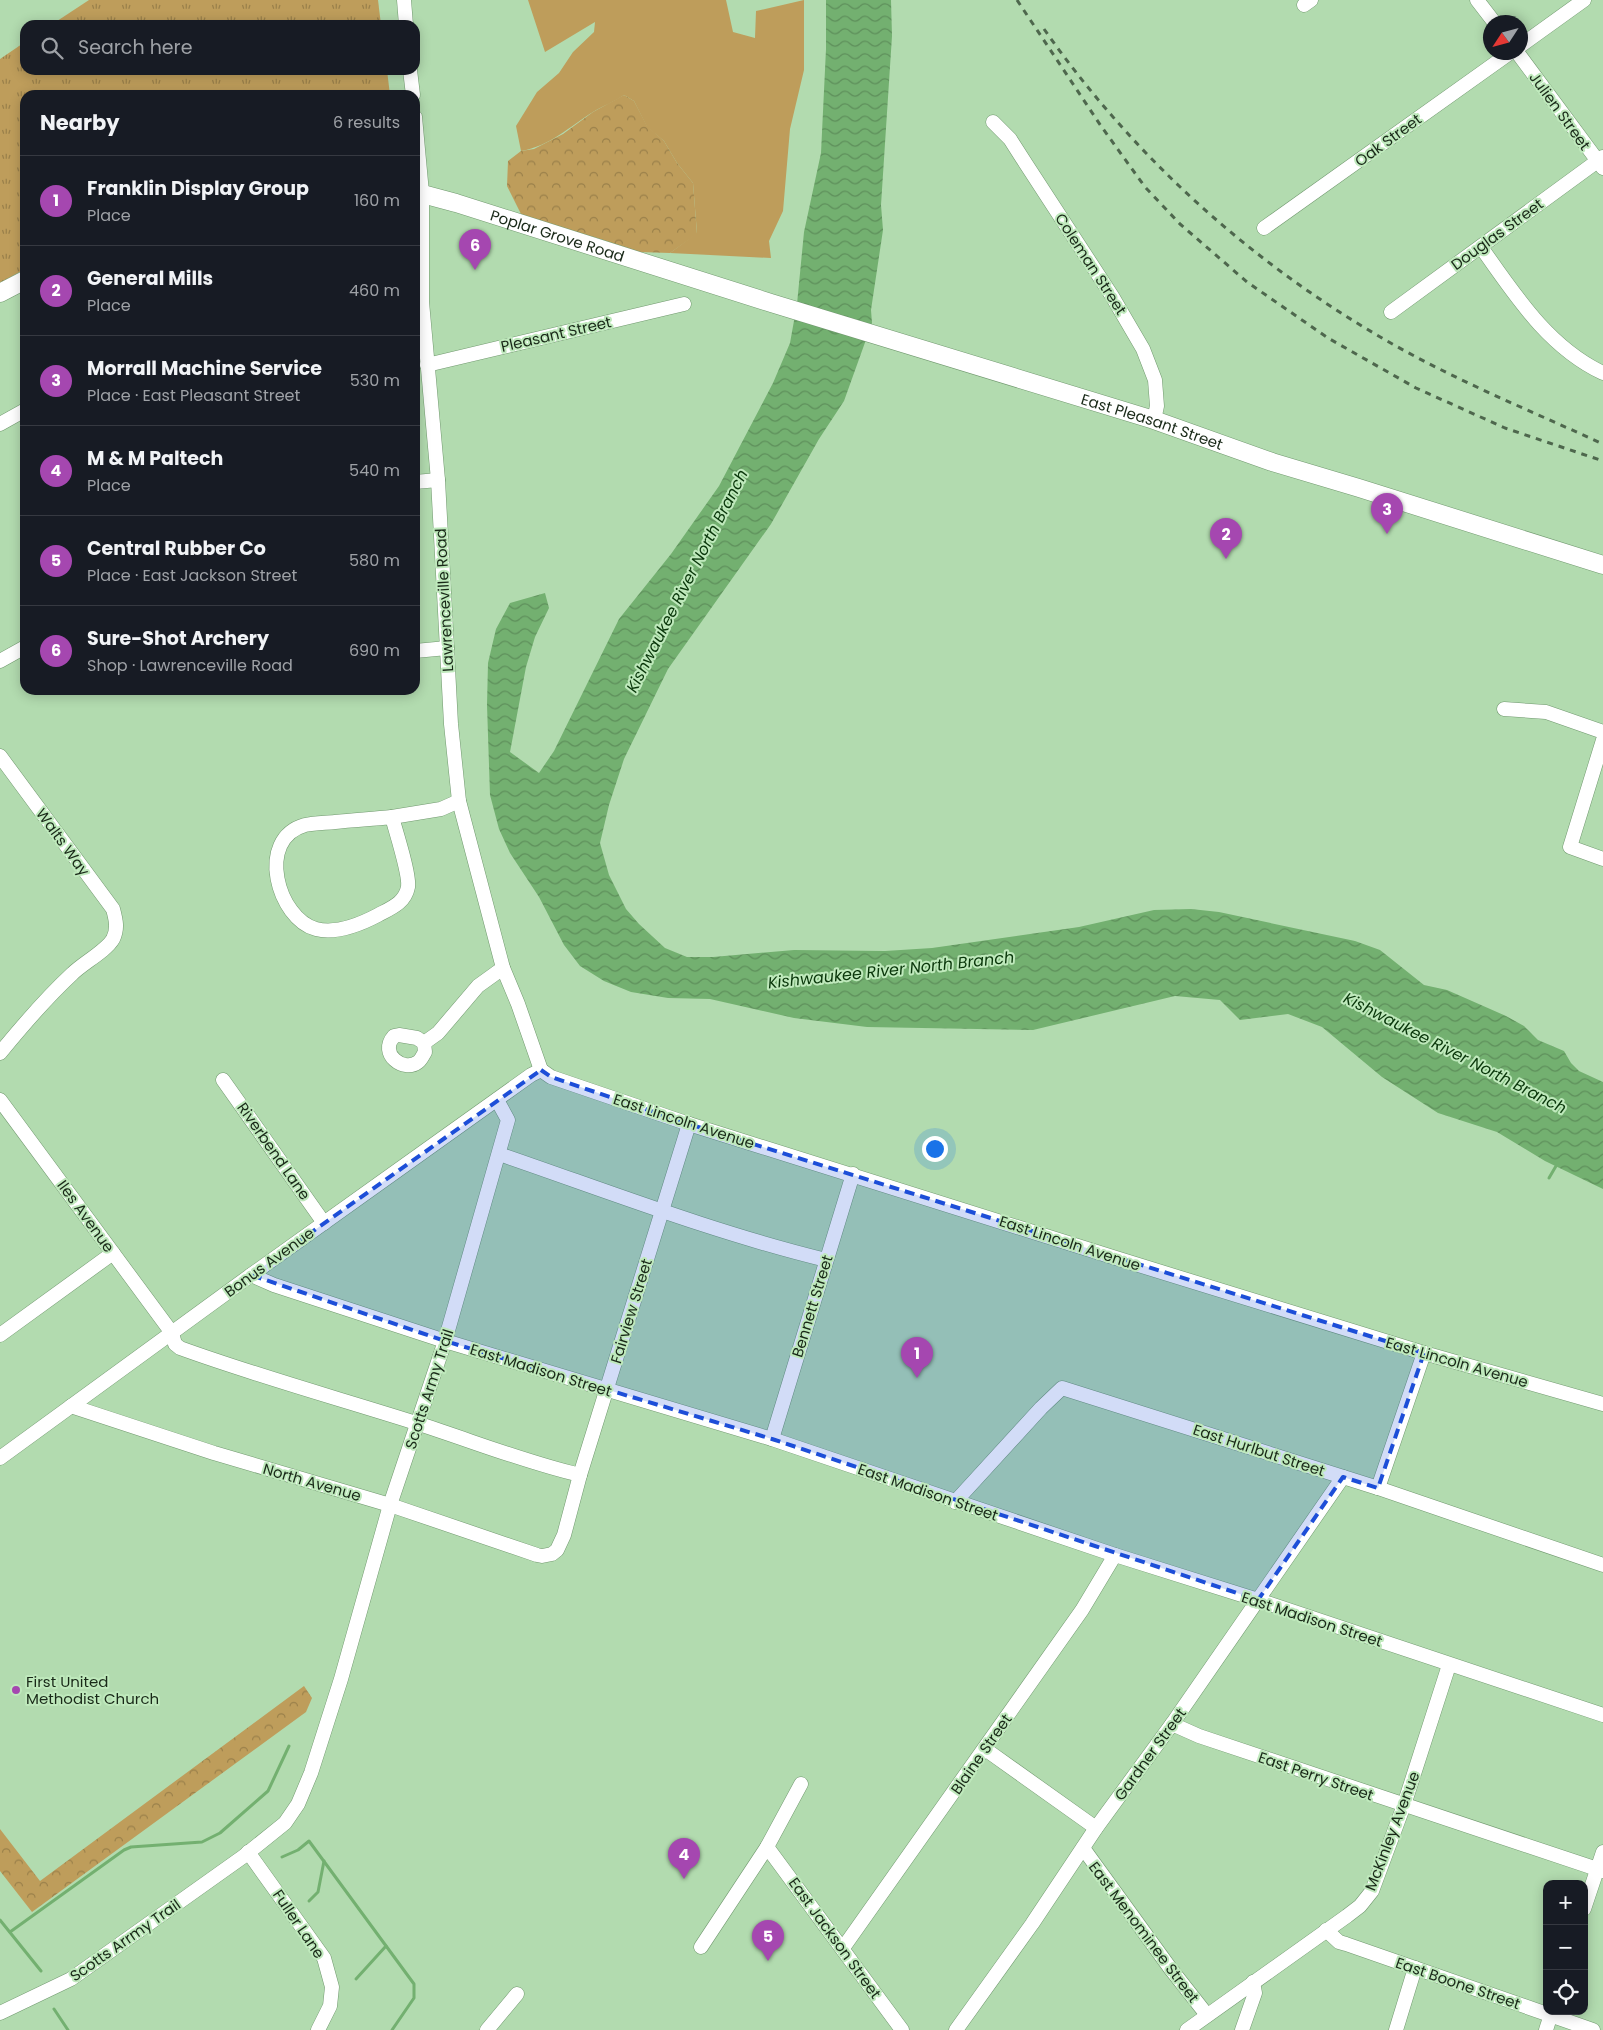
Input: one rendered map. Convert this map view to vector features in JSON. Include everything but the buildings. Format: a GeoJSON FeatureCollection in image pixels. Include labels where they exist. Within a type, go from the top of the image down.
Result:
{"type":"FeatureCollection","features":[{"type":"Feature","properties":{"kind":"main road","name":"Poplar Grove Road"},"geometry":{"type":"LineString","coordinates":[[420,193],[700,280]]}},
{"type":"Feature","properties":{"kind":"main road","name":"East Pleasant Street"},"geometry":{"type":"LineString","coordinates":[[700,280],[1154,420],[1272,462],[1603,565]]}},
{"type":"Feature","properties":{"kind":"main road"},"geometry":{"type":"LineString","coordinates":[[0,294],[20,283]]}},
{"type":"Feature","properties":{"kind":"street"},"geometry":{"type":"LineString","coordinates":[[404,0],[406,20]]}},
{"type":"Feature","properties":{"kind":"street"},"geometry":{"type":"LineString","coordinates":[[1478,0],[1489,15]]}},
{"type":"Feature","properties":{"kind":"street"},"geometry":{"type":"LineString","coordinates":[[1528,40],[1584,0]]}},
{"type":"Feature","properties":{"kind":"street","name":"Oak Street"},"geometry":{"type":"LineString","coordinates":[[1264,228],[1500,60]]}},
{"type":"Feature","properties":{"kind":"street","name":"Julien Street"},"geometry":{"type":"LineString","coordinates":[[1523,60],[1601,162]]}},
{"type":"Feature","properties":{"kind":"street"},"geometry":{"type":"LineString","coordinates":[[411,75],[412,90]]}},
{"type":"Feature","properties":{"kind":"street","name":"Coleman Street"},"geometry":{"type":"LineString","coordinates":[[993,122],[1010,140],[1026,164],[1112,296],[1143,349],[1155,380],[1157,406],[1154,420]]}},
{"type":"Feature","properties":{"kind":"street","name":"Douglas Street"},"geometry":{"type":"LineString","coordinates":[[1391,312],[1601,162]]}},
{"type":"Feature","properties":{"kind":"street","name":"Lawrenceville Road"},"geometry":{"type":"LineString","coordinates":[[420,247],[422,302],[438,480],[451,724],[459,801],[503,968],[541,1070]]}},
{"type":"Feature","properties":{"kind":"street"},"geometry":{"type":"LineString","coordinates":[[1481,247],[1541,328],[1562,346],[1603,373]]}},
{"type":"Feature","properties":{"kind":"street","name":"Pleasant Street"},"geometry":{"type":"LineString","coordinates":[[427,365],[684,304]]}},
{"type":"Feature","properties":{"kind":"street"},"geometry":{"type":"LineString","coordinates":[[0,424],[20,413]]}},
{"type":"Feature","properties":{"kind":"street"},"geometry":{"type":"LineString","coordinates":[[420,482],[438,480]]}},
{"type":"Feature","properties":{"kind":"street"},"geometry":{"type":"LineString","coordinates":[[420,651],[447,648]]}},
{"type":"Feature","properties":{"kind":"street"},"geometry":{"type":"LineString","coordinates":[[0,661],[20,649]]}},
{"type":"Feature","properties":{"kind":"street"},"geometry":{"type":"LineString","coordinates":[[1504,709],[1546,712],[1603,732]]}},
{"type":"Feature","properties":{"kind":"street"},"geometry":{"type":"LineString","coordinates":[[1603,740],[1570,847],[1603,858]]}},
{"type":"Feature","properties":{"kind":"street","name":"Walts Way"},"geometry":{"type":"LineString","coordinates":[[0,756],[113,909],[116,922],[116,932],[111,941],[73,973],[32,1014],[0,1053]]}},
{"type":"Feature","properties":{"kind":"street"},"geometry":{"type":"LineString","coordinates":[[392,817],[408,876],[408,885],[402,900],[372,919],[341,929],[316,929],[301,921],[292,910],[278,883],[276,874],[278,851],[291,833],[304,825],[392,817],[441,809],[459,801]]}},
{"type":"Feature","properties":{"kind":"street"},"geometry":{"type":"LineString","coordinates":[[424,1042],[438,1033],[478,986],[503,968]]}},
{"type":"Feature","properties":{"kind":"street","name":"Bonus Avenue"},"geometry":{"type":"LineString","coordinates":[[0,1458],[324,1222],[531,1074],[541,1070]]}},
{"type":"Feature","properties":{"kind":"street","name":"East Lincoln Avenue"},"geometry":{"type":"LineString","coordinates":[[541,1070],[551,1077],[689,1124],[1424,1353],[1603,1404]]}},
{"type":"Feature","properties":{"kind":"street","name":"Riverbend Lane"},"geometry":{"type":"LineString","coordinates":[[223,1080],[324,1222]]}},
{"type":"Feature","properties":{"kind":"street","name":"Iles Avenue"},"geometry":{"type":"LineString","coordinates":[[0,1100],[172,1333],[175,1344],[188,1351],[554,1469],[580,1475]]}},
{"type":"Feature","properties":{"kind":"street","name":"Scotts Army Trail"},"geometry":{"type":"LineString","coordinates":[[246,1854],[285,1823],[298,1804],[311,1774],[341,1680],[390,1505],[445,1341],[499,1154],[508,1120],[497,1100]]}},
{"type":"Feature","properties":{"kind":"street","name":"Fairview Street"},"geometry":{"type":"LineString","coordinates":[[552,1554],[557,1550],[564,1535],[580,1475],[689,1124]]}},
{"type":"Feature","properties":{"kind":"street"},"geometry":{"type":"LineString","coordinates":[[499,1154],[662,1211],[796,1253],[826,1260]]}},
{"type":"Feature","properties":{"kind":"street","name":"Bennett Street"},"geometry":{"type":"LineString","coordinates":[[772,1439],[853,1174]]}},
{"type":"Feature","properties":{"kind":"street"},"geometry":{"type":"LineString","coordinates":[[0,1335],[113,1253]]}},
{"type":"Feature","properties":{"kind":"street","name":"East Madison Street"},"geometry":{"type":"LineString","coordinates":[[250,1276],[445,1341],[772,1439],[955,1502],[1258,1600],[1603,1715]]}},
{"type":"Feature","properties":{"kind":"street"},"geometry":{"type":"LineString","coordinates":[[1378,1488],[1424,1353]]}},
{"type":"Feature","properties":{"kind":"street","name":"East Hurlbut Street"},"geometry":{"type":"LineString","coordinates":[[955,1502],[1041,1408],[1062,1388],[1378,1488],[1603,1565]]}},
{"type":"Feature","properties":{"kind":"street","name":"North Avenue"},"geometry":{"type":"LineString","coordinates":[[70,1406],[214,1453],[390,1505],[538,1555],[552,1554]]}},
{"type":"Feature","properties":{"kind":"street","name":"Gardner Street"},"geometry":{"type":"LineString","coordinates":[[956,2030],[1032,1924],[1096,1828],[1172,1724],[1343,1477]]}},
{"type":"Feature","properties":{"kind":"street","name":"Blaine Street"},"geometry":{"type":"LineString","coordinates":[[842,1948],[1082,1610],[1115,1555]]}},
{"type":"Feature","properties":{"kind":"street","name":"McKinley Avenue"},"geometry":{"type":"LineString","coordinates":[[1186,2030],[1360,1906],[1372,1892],[1404,1805],[1449,1665]]}},
{"type":"Feature","properties":{"kind":"street","name":"East Perry Street"},"geometry":{"type":"LineString","coordinates":[[1172,1724],[1199,1736],[1600,1870]]}},
{"type":"Feature","properties":{"kind":"street"},"geometry":{"type":"LineString","coordinates":[[985,1749],[1096,1828]]}},
{"type":"Feature","properties":{"kind":"street"},"geometry":{"type":"LineString","coordinates":[[701,1947],[767,1847],[801,1784]]}},
{"type":"Feature","properties":{"kind":"street","name":"East Jackson Street"},"geometry":{"type":"LineString","coordinates":[[767,1847],[902,2030]]}},
{"type":"Feature","properties":{"kind":"street","name":"East Menominee Street"},"geometry":{"type":"LineString","coordinates":[[1083,1848],[1158,1952],[1207,2015]]}},
{"type":"Feature","properties":{"kind":"street"},"geometry":{"type":"LineString","coordinates":[[1588,1899],[1600,1870],[1603,1852]]}},
{"type":"Feature","properties":{"kind":"street","name":"Scotts Arrmy Trail"},"geometry":{"type":"LineString","coordinates":[[0,2013],[71,1979],[246,1854]]}},
{"type":"Feature","properties":{"kind":"street","name":"Fuller Lane"},"geometry":{"type":"LineString","coordinates":[[246,1854],[324,1958],[332,1987],[330,2006],[318,2030]]}},
{"type":"Feature","properties":{"kind":"street","name":"East Boone Street"},"geometry":{"type":"LineString","coordinates":[[1326,1930],[1339,1942],[1543,2010]]}},
{"type":"Feature","properties":{"kind":"street"},"geometry":{"type":"LineString","coordinates":[[1396,2030],[1415,1968]]}},
{"type":"Feature","properties":{"kind":"street"},"geometry":{"type":"LineString","coordinates":[[1242,2030],[1255,1993],[1253,1982]]}},
{"type":"Feature","properties":{"kind":"street"},"geometry":{"type":"LineString","coordinates":[[487,2030],[517,1994]]}},
{"type":"Feature","properties":{"kind":"street"},"geometry":{"type":"LineString","coordinates":[[1546,2030],[1551,2015]]}},
{"type":"Feature","properties":{"kind":"street","name":"East Boone Street"},"geometry":{"type":"LineString","coordinates":[[1557,2015],[1593,2030]]}},
{"type":"Feature","properties":{"kind":"highlighted area"},"geometry":{"type":"Polygon","coordinates":[[[541,1070],[551,1077],[689,1124],[1424,1353],[1378,1488],[1343,1477],[1258,1600],[772,1439],[445,1341],[251,1275],[541,1070]]]}},
{"type":"Feature","properties":{"kind":"green space"},"geometry":{"type":"Polygon","coordinates":[[[89,0],[378,0],[380,20],[59,20],[89,0]]]}},
{"type":"Feature","properties":{"kind":"green space"},"geometry":{"type":"Polygon","coordinates":[[[528,0],[726,0],[733,32],[755,38],[756,11],[804,0],[804,70],[790,129],[783,211],[769,241],[771,258],[670,253],[697,233],[693,183],[677,163],[664,141],[647,127],[634,101],[624,95],[541,145],[521,151],[516,126],[537,92],[559,73],[573,52],[594,32],[595,22],[545,52],[528,0]]]}},
{"type":"Feature","properties":{"kind":"green space"},"geometry":{"type":"Polygon","coordinates":[[[20,45],[20,75],[388,75],[389,90],[20,90],[20,272],[0,283],[0,59],[20,45]]]}},
{"type":"Feature","properties":{"kind":"green space"},"geometry":{"type":"Polygon","coordinates":[[[624,95],[634,101],[647,126],[664,141],[677,163],[693,183],[697,234],[670,253],[639,252],[597,238],[534,221],[522,216],[507,186],[508,161],[521,151],[534,149],[563,134],[593,112],[624,95]]]}},
{"type":"Feature","properties":{"kind":"green space"},"geometry":{"type":"Polygon","coordinates":[[[304,1686],[312,1698],[306,1712],[32,1912],[0,1871],[0,1829],[40,1881],[304,1686]]]}},
{"type":"Feature","properties":{"kind":"water","name":"Kishwaukee River North Branch"},"geometry":{"type":"Polygon","coordinates":[[[826,0],[891,0],[892,36],[881,205],[883,230],[871,310],[872,323],[844,401],[819,439],[771,524],[668,669],[624,759],[609,805],[600,843],[609,875],[626,909],[665,948],[687,957],[713,957],[794,950],[885,951],[932,948],[1079,927],[1154,910],[1191,909],[1219,912],[1355,941],[1380,950],[1424,985],[1447,990],[1524,1026],[1538,1040],[1564,1051],[1571,1063],[1579,1071],[1603,1082],[1603,1189],[1545,1161],[1497,1132],[1438,1113],[1382,1077],[1322,1027],[1288,1014],[1240,1020],[1220,1000],[1175,996],[1033,1030],[867,1027],[794,1018],[710,999],[668,998],[631,992],[604,981],[580,966],[564,945],[539,897],[510,853],[499,829],[490,795],[487,705],[488,663],[496,629],[510,603],[545,593],[549,608],[535,637],[526,667],[510,752],[539,773],[554,751],[619,619],[671,554],[719,486],[773,383],[790,343],[797,304],[804,232],[821,153],[826,49],[826,0]]]}},
{"type":"Feature","properties":{"kind":"waterway"},"geometry":{"type":"LineString","coordinates":[[1549,1178],[1556,1166]]}},
{"type":"Feature","properties":{"kind":"waterway"},"geometry":{"type":"LineString","coordinates":[[10,1932],[124,1850],[131,1847],[202,1842],[220,1833],[268,1791],[289,1746]]}},
{"type":"Feature","properties":{"kind":"waterway"},"geometry":{"type":"LineString","coordinates":[[282,1857],[298,1850],[309,1841],[414,1984],[414,1998],[392,2030]]}},
{"type":"Feature","properties":{"kind":"waterway"},"geometry":{"type":"LineString","coordinates":[[309,1901],[318,1892],[324,1861]]}},
{"type":"Feature","properties":{"kind":"waterway"},"geometry":{"type":"LineString","coordinates":[[0,1920],[41,1971]]}},
{"type":"Feature","properties":{"kind":"waterway"},"geometry":{"type":"LineString","coordinates":[[356,1979],[386,1946]]}},
{"type":"Feature","properties":{"kind":"waterway"},"geometry":{"type":"LineString","coordinates":[[54,2009],[68,2030]]}},
{"type":"Feature","properties":{"kind":"railway"},"geometry":{"type":"LineString","coordinates":[[1017,0],[1101,126],[1145,187],[1180,224],[1247,282],[1328,338],[1416,388],[1505,428],[1603,461]]}},
{"type":"Feature","properties":{"kind":"railway"},"geometry":{"type":"LineString","coordinates":[[1044,29],[1079,76],[1155,162],[1196,202],[1285,275],[1333,308],[1409,353],[1491,394],[1603,444]]}},
{"type":"Feature","properties":{"kind":"place","name":"Sure-Shot Archery"},"geometry":{"type":"Point","coordinates":[475,270]}},
{"type":"Feature","properties":{"kind":"place","name":"Morrall Machine Service"},"geometry":{"type":"Point","coordinates":[1387,534]}},
{"type":"Feature","properties":{"kind":"place","name":"General Mills"},"geometry":{"type":"Point","coordinates":[1226,559]}},
{"type":"Feature","properties":{"kind":"place","name":"Franklin Display Group"},"geometry":{"type":"Point","coordinates":[917,1378]}},
{"type":"Feature","properties":{"kind":"place","name":"First United Methodist Church"},"geometry":{"type":"Point","coordinates":[16,1690]}},
{"type":"Feature","properties":{"kind":"place","name":"M & M Paltech"},"geometry":{"type":"Point","coordinates":[684,1879]}},
{"type":"Feature","properties":{"kind":"place","name":"Central Rubber Co"},"geometry":{"type":"Point","coordinates":[768,1961]}}]}
